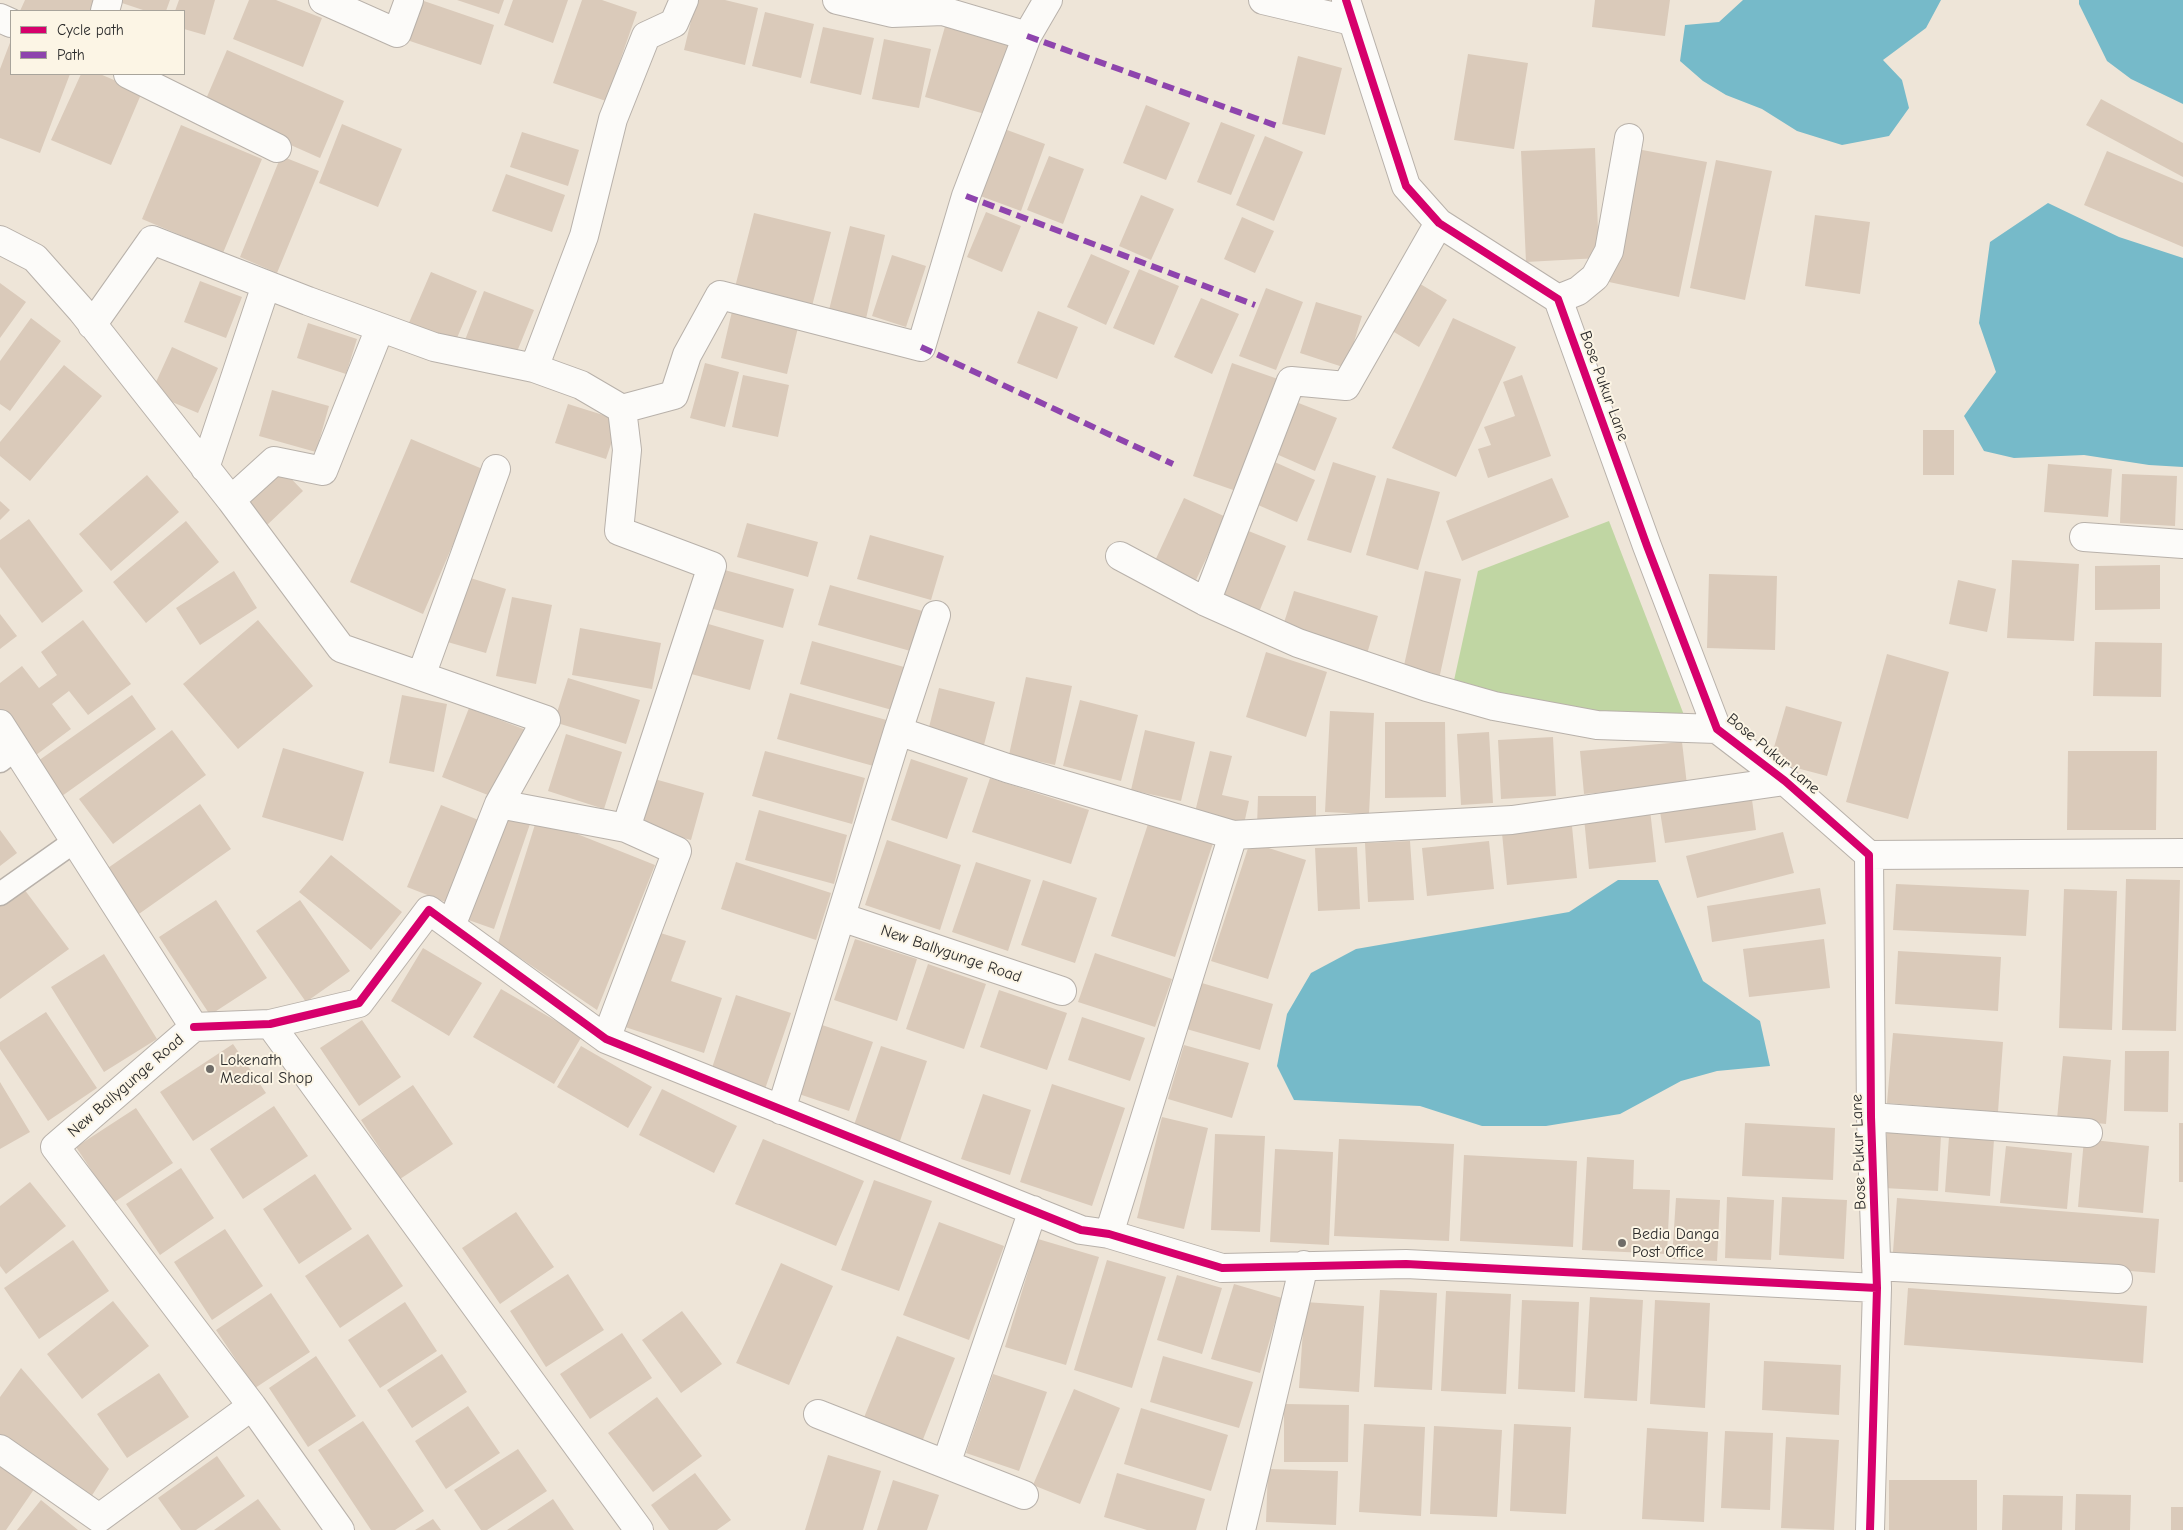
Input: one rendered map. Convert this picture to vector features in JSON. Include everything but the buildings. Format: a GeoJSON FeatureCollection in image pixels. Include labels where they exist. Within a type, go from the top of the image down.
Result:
{"type":"FeatureCollection","features":[{"type":"Feature","properties":{"kind":"street"},"geometry":{"type":"LineString","coordinates":[[323,0],[397,33],[409,0]]}},
{"type":"Feature","properties":{"kind":"street"},"geometry":{"type":"LineString","coordinates":[[534,368],[584,236],[614,119],[646,36],[674,23],[684,0]]}},
{"type":"Feature","properties":{"kind":"street"},"geometry":{"type":"LineString","coordinates":[[837,0],[892,13],[943,11],[1027,36]]}},
{"type":"Feature","properties":{"kind":"street"},"geometry":{"type":"LineString","coordinates":[[92,325],[152,240],[434,348],[534,368],[581,385],[622,409],[674,395],[687,355],[720,295],[920,348],[966,196],[1027,36],[1048,0]]}},
{"type":"Feature","properties":{"kind":"street"},"geometry":{"type":"LineString","coordinates":[[1263,0],[1349,11],[1406,186],[1439,223],[1558,299],[1578,291],[1595,277],[1609,251],[1629,138]]}},
{"type":"Feature","properties":{"kind":"street"},"geometry":{"type":"LineString","coordinates":[[130,75],[277,148]]}},
{"type":"Feature","properties":{"kind":"street"},"geometry":{"type":"LineString","coordinates":[[1206,602],[1291,381],[1346,386],[1439,223]]}},
{"type":"Feature","properties":{"kind":"street"},"geometry":{"type":"LineString","coordinates":[[0,240],[35,258],[92,325],[231,500],[340,648],[546,720],[499,804],[451,926]]}},
{"type":"Feature","properties":{"kind":"street"},"geometry":{"type":"LineString","coordinates":[[205,468],[266,285]]}},
{"type":"Feature","properties":{"kind":"street","name":"Bose Pukur Lane"},"geometry":{"type":"LineString","coordinates":[[1558,299],[1651,556],[1717,729],[1785,781],[1869,855],[1871,1117],[1876,1277],[1870,1530]]}},
{"type":"Feature","properties":{"kind":"street"},"geometry":{"type":"LineString","coordinates":[[231,500],[274,461],[323,471],[380,328]]}},
{"type":"Feature","properties":{"kind":"street"},"geometry":{"type":"LineString","coordinates":[[622,409],[627,450],[619,531],[712,566],[626,828]]}},
{"type":"Feature","properties":{"kind":"street"},"geometry":{"type":"LineString","coordinates":[[421,676],[496,469]]}},
{"type":"Feature","properties":{"kind":"street"},"geometry":{"type":"LineString","coordinates":[[2084,537],[2183,544]]}},
{"type":"Feature","properties":{"kind":"street"},"geometry":{"type":"LineString","coordinates":[[1120,556],[1206,602],[1298,643],[1426,687],[1494,706],[1597,725],[1717,729]]}},
{"type":"Feature","properties":{"kind":"street"},"geometry":{"type":"LineString","coordinates":[[782,1110],[898,731],[936,615]]}},
{"type":"Feature","properties":{"kind":"street","name":"New Ballygunge Road"},"geometry":{"type":"LineString","coordinates":[[0,724],[8,755],[75,841],[194,1027],[55,1147],[252,1406],[340,1530]]}},
{"type":"Feature","properties":{"kind":"street"},"geometry":{"type":"LineString","coordinates":[[898,731],[1007,768],[1233,835],[1512,820],[1785,781]]}},
{"type":"Feature","properties":{"kind":"street"},"geometry":{"type":"LineString","coordinates":[[499,804],[626,828],[677,850],[606,1039]]}},
{"type":"Feature","properties":{"kind":"street"},"geometry":{"type":"LineString","coordinates":[[1109,1234],[1233,835]]}},
{"type":"Feature","properties":{"kind":"street"},"geometry":{"type":"LineString","coordinates":[[1869,855],[2183,853]]}},
{"type":"Feature","properties":{"kind":"street"},"geometry":{"type":"LineString","coordinates":[[194,1027],[270,1024],[359,1003],[429,910],[606,1039],[1081,1230],[1109,1234],[1222,1268],[1406,1264],[1876,1277],[2118,1279]]}},
{"type":"Feature","properties":{"kind":"street","name":"New Ballygunge Road"},"geometry":{"type":"LineString","coordinates":[[841,917],[1062,991]]}},
{"type":"Feature","properties":{"kind":"street"},"geometry":{"type":"LineString","coordinates":[[270,1024],[639,1530]]}},
{"type":"Feature","properties":{"kind":"street"},"geometry":{"type":"LineString","coordinates":[[1871,1117],[2088,1132]]}},
{"type":"Feature","properties":{"kind":"street"},"geometry":{"type":"LineString","coordinates":[[946,1464],[1033,1210]]}},
{"type":"Feature","properties":{"kind":"street"},"geometry":{"type":"LineString","coordinates":[[1241,1530],[1304,1265]]}},
{"type":"Feature","properties":{"kind":"street"},"geometry":{"type":"LineString","coordinates":[[0,1449],[99,1518],[252,1406]]}},
{"type":"Feature","properties":{"kind":"street"},"geometry":{"type":"LineString","coordinates":[[818,1414],[1024,1495]]}},
{"type":"Feature","properties":{"kind":"lane"},"geometry":{"type":"LineString","coordinates":[[0,894],[75,841]]}},
{"type":"Feature","properties":{"kind":"green space"},"geometry":{"type":"Polygon","coordinates":[[[1609,521],[1689,728],[1451,694],[1478,571],[1609,521]]]}},
{"type":"Feature","properties":{"kind":"water"},"geometry":{"type":"Polygon","coordinates":[[[1743,0],[1941,0],[1926,28],[1883,60],[1902,80],[1909,108],[1889,136],[1842,145],[1797,131],[1762,109],[1726,95],[1703,81],[1680,61],[1685,25],[1719,22],[1743,0]]]}},
{"type":"Feature","properties":{"kind":"water"},"geometry":{"type":"Polygon","coordinates":[[[2079,0],[2183,0],[2183,104],[2131,79],[2107,61],[2079,4],[2079,0]]]}},
{"type":"Feature","properties":{"kind":"water"},"geometry":{"type":"Polygon","coordinates":[[[2048,203],[2119,237],[2183,258],[2183,467],[2149,465],[2084,455],[2014,458],[1984,451],[1964,416],[1996,372],[1979,323],[1990,242],[2048,203]]]}},
{"type":"Feature","properties":{"kind":"water"},"geometry":{"type":"Polygon","coordinates":[[[1618,880],[1658,880],[1703,981],[1760,1021],[1770,1066],[1717,1071],[1681,1081],[1620,1114],[1546,1126],[1482,1126],[1420,1106],[1294,1100],[1277,1066],[1287,1014],[1311,973],[1356,949],[1569,912],[1618,880]]]}},
{"type":"Feature","properties":{"kind":"marked path"},"geometry":{"type":"LineString","coordinates":[[1027,36],[1280,127]]}},
{"type":"Feature","properties":{"kind":"marked path"},"geometry":{"type":"LineString","coordinates":[[966,196],[1255,305]]}},
{"type":"Feature","properties":{"kind":"marked path"},"geometry":{"type":"LineString","coordinates":[[921,347],[1173,464]]}},
{"type":"Feature","properties":{"kind":"cycle path"},"geometry":{"type":"LineString","coordinates":[[1346,0],[1406,186],[1439,223],[1558,299],[1647,546],[1717,729],[1785,781],[1869,855],[1871,1117],[1877,1288],[1870,1530]]}},
{"type":"Feature","properties":{"kind":"cycle path"},"geometry":{"type":"LineString","coordinates":[[194,1027],[270,1024],[359,1003],[429,910],[606,1039],[1081,1230],[1109,1234],[1222,1268],[1406,1264],[1877,1288]]}},
{"type":"Feature","properties":{"kind":"place","name":"Lokenath Medical Shop"},"geometry":{"type":"Point","coordinates":[210,1069]}},
{"type":"Feature","properties":{"kind":"place","name":"Bedia Danga Post Office"},"geometry":{"type":"Point","coordinates":[1622,1243]}}]}
